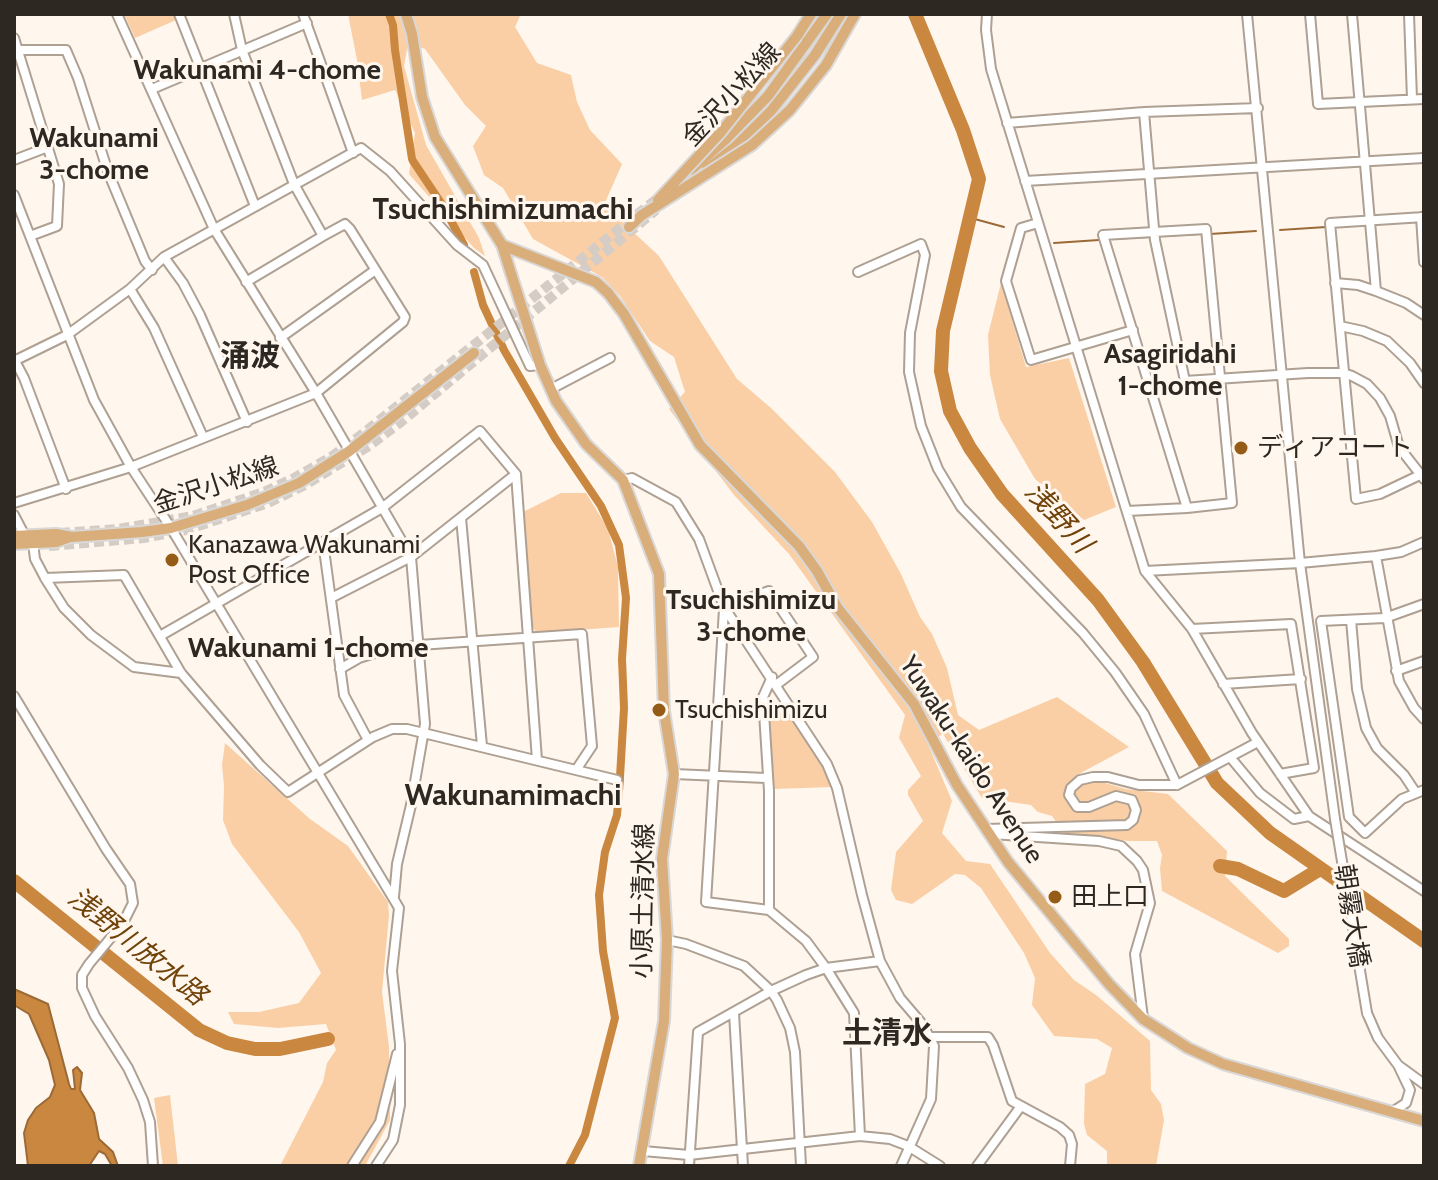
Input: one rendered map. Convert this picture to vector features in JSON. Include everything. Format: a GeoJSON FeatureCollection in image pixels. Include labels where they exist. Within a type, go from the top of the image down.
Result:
{"type":"FeatureCollection","features":[{"type":"Feature","properties":{"kind":"main road","name":"小原土清水線"},"geometry":{"type":"LineString","coordinates":[[406,14],[422,97],[435,137],[502,245],[540,365],[556,401],[578,434],[623,480],[659,574],[664,711],[674,774],[662,859],[667,940],[664,1021],[639,1166]]}},
{"type":"Feature","properties":{"kind":"main road"},"geometry":{"type":"LineString","coordinates":[[629,227],[715,140],[758,89],[811,14]]}},
{"type":"Feature","properties":{"kind":"main road","name":"金沢小松線"},"geometry":{"type":"LineString","coordinates":[[827,14],[787,73],[747,119],[661,200],[735,147],[771,111],[815,55],[841,14]]}},
{"type":"Feature","properties":{"kind":"main road"},"geometry":{"type":"LineString","coordinates":[[642,215],[740,154],[790,110],[826,65],[855,14]]}},
{"type":"Feature","properties":{"kind":"main road","name":"Yuwaku-kaido Avenue"},"geometry":{"type":"LineString","coordinates":[[502,245],[596,282],[608,293],[624,314],[700,445],[799,546],[837,607],[914,704],[957,785],[1008,862],[1109,984],[1143,1019],[1188,1048],[1223,1064],[1424,1121]]}},
{"type":"Feature","properties":{"kind":"main road","name":"金沢小松線"},"geometry":{"type":"LineString","coordinates":[[22,540],[56,542],[72,537],[171,528],[274,494],[348,452],[474,353]]}},
{"type":"Feature","properties":{"kind":"street"},"geometry":{"type":"LineString","coordinates":[[117,14],[214,229],[316,393],[411,557],[424,731],[397,864],[394,897]]}},
{"type":"Feature","properties":{"kind":"street"},"geometry":{"type":"LineString","coordinates":[[179,14],[255,206]]}},
{"type":"Feature","properties":{"kind":"street"},"geometry":{"type":"LineString","coordinates":[[234,14],[242,50],[294,184],[323,236]]}},
{"type":"Feature","properties":{"kind":"street"},"geometry":{"type":"LineString","coordinates":[[987,14],[991,69],[1145,571],[1192,629],[1258,742],[1309,816],[1424,891]]}},
{"type":"Feature","properties":{"kind":"street","name":"朝霧大橋"},"geometry":{"type":"LineString","coordinates":[[1247,14],[1300,563],[1335,819],[1367,1013],[1378,1038],[1398,1065]]}},
{"type":"Feature","properties":{"kind":"street"},"geometry":{"type":"LineString","coordinates":[[1310,14],[1318,104],[1424,99]]}},
{"type":"Feature","properties":{"kind":"street"},"geometry":{"type":"LineString","coordinates":[[1352,14],[1376,291]]}},
{"type":"Feature","properties":{"kind":"street"},"geometry":{"type":"LineString","coordinates":[[1409,14],[1412,99]]}},
{"type":"Feature","properties":{"kind":"street"},"geometry":{"type":"LineString","coordinates":[[152,89],[305,19],[353,153]]}},
{"type":"Feature","properties":{"kind":"street"},"geometry":{"type":"LineString","coordinates":[[14,38],[59,184],[57,226],[30,236]]}},
{"type":"Feature","properties":{"kind":"street"},"geometry":{"type":"LineString","coordinates":[[18,50],[66,50],[108,172],[145,261],[152,270]]}},
{"type":"Feature","properties":{"kind":"street"},"geometry":{"type":"LineString","coordinates":[[1007,123],[1144,112],[1258,108]]}},
{"type":"Feature","properties":{"kind":"street"},"geometry":{"type":"LineString","coordinates":[[1144,112],[1154,232],[1185,381],[1343,373],[1367,384],[1390,416],[1399,447],[1423,475],[1380,494],[1356,499],[1343,373],[1330,223],[1422,217],[1424,262]]}},
{"type":"Feature","properties":{"kind":"street"},"geometry":{"type":"LineString","coordinates":[[14,160],[48,147]]}},
{"type":"Feature","properties":{"kind":"street"},"geometry":{"type":"LineString","coordinates":[[66,489],[24,378],[14,360],[67,335],[130,289],[164,257],[361,148],[390,171],[457,245],[483,265],[530,366],[540,365]]}},
{"type":"Feature","properties":{"kind":"street"},"geometry":{"type":"LineString","coordinates":[[1025,181],[1424,158]]}},
{"type":"Feature","properties":{"kind":"street"},"geometry":{"type":"LineString","coordinates":[[14,195],[94,400],[131,467],[171,528],[399,908],[392,971],[400,1044],[400,1105],[393,1140],[376,1166]]}},
{"type":"Feature","properties":{"kind":"street"},"geometry":{"type":"LineString","coordinates":[[1038,223],[1021,228],[1006,281],[1031,360],[1133,330]]}},
{"type":"Feature","properties":{"kind":"street"},"geometry":{"type":"LineString","coordinates":[[14,503],[131,467],[316,393],[403,322],[405,317],[345,224],[246,282]]}},
{"type":"Feature","properties":{"kind":"street"},"geometry":{"type":"LineString","coordinates":[[1127,511],[1187,508],[1232,503],[1206,229],[1103,235],[1187,508]]}},
{"type":"Feature","properties":{"kind":"street"},"geometry":{"type":"LineString","coordinates":[[858,272],[921,244],[925,255],[910,333],[909,372],[921,426],[938,469],[961,507],[1083,633],[1115,672],[1144,714],[1182,783]]}},
{"type":"Feature","properties":{"kind":"street"},"geometry":{"type":"LineString","coordinates":[[164,257],[183,283],[200,315],[247,422]]}},
{"type":"Feature","properties":{"kind":"street"},"geometry":{"type":"LineString","coordinates":[[280,338],[374,271]]}},
{"type":"Feature","properties":{"kind":"street"},"geometry":{"type":"LineString","coordinates":[[1335,283],[1358,285],[1376,291],[1406,303],[1424,315]]}},
{"type":"Feature","properties":{"kind":"street"},"geometry":{"type":"LineString","coordinates":[[130,289],[154,328],[203,437]]}},
{"type":"Feature","properties":{"kind":"street"},"geometry":{"type":"LineString","coordinates":[[1340,326],[1387,341],[1410,363],[1424,383]]}},
{"type":"Feature","properties":{"kind":"street"},"geometry":{"type":"LineString","coordinates":[[551,389],[610,358]]}},
{"type":"Feature","properties":{"kind":"street"},"geometry":{"type":"LineString","coordinates":[[160,636],[382,508],[480,431],[516,474],[537,760]]}},
{"type":"Feature","properties":{"kind":"street"},"geometry":{"type":"LineString","coordinates":[[331,598],[411,557],[516,474]]}},
{"type":"Feature","properties":{"kind":"street"},"geometry":{"type":"LineString","coordinates":[[623,480],[632,478],[676,502],[699,539],[724,607],[827,764],[837,788],[880,961],[900,998],[923,1025],[934,1046],[931,1099],[901,1166]]}},
{"type":"Feature","properties":{"kind":"street"},"geometry":{"type":"LineString","coordinates":[[14,515],[22,540],[64,608],[91,635],[123,661],[146,671],[181,673]]}},
{"type":"Feature","properties":{"kind":"street"},"geometry":{"type":"LineString","coordinates":[[461,518],[482,746]]}},
{"type":"Feature","properties":{"kind":"street"},"geometry":{"type":"LineString","coordinates":[[323,542],[344,695],[368,740]]}},
{"type":"Feature","properties":{"kind":"street"},"geometry":{"type":"LineString","coordinates":[[1145,571],[1376,556],[1401,552],[1424,542]]}},
{"type":"Feature","properties":{"kind":"street"},"geometry":{"type":"LineString","coordinates":[[1376,556],[1396,671],[1414,708],[1424,719]]}},
{"type":"Feature","properties":{"kind":"street"},"geometry":{"type":"LineString","coordinates":[[45,578],[124,575],[181,673],[268,774],[288,792],[368,740],[392,729],[424,731],[617,780]]}},
{"type":"Feature","properties":{"kind":"street"},"geometry":{"type":"LineString","coordinates":[[724,607],[769,591],[813,657],[774,681],[763,697],[769,791],[769,910]]}},
{"type":"Feature","properties":{"kind":"street"},"geometry":{"type":"LineString","coordinates":[[1351,620],[1357,689],[1366,728],[1377,748],[1420,792],[1402,799],[1365,833],[1349,817],[1321,621],[1385,618],[1424,604]]}},
{"type":"Feature","properties":{"kind":"street"},"geometry":{"type":"LineString","coordinates":[[724,607],[706,902],[769,910],[806,941],[826,968],[854,1013],[860,1136]]}},
{"type":"Feature","properties":{"kind":"street"},"geometry":{"type":"LineString","coordinates":[[1192,629],[1291,624],[1314,768],[1280,774]]}},
{"type":"Feature","properties":{"kind":"street"},"geometry":{"type":"LineString","coordinates":[[340,669],[359,658],[381,651],[419,645],[582,634],[592,746],[576,770]]}},
{"type":"Feature","properties":{"kind":"street"},"geometry":{"type":"LineString","coordinates":[[1396,671],[1424,661]]}},
{"type":"Feature","properties":{"kind":"street"},"geometry":{"type":"LineString","coordinates":[[1223,684],[1301,679]]}},
{"type":"Feature","properties":{"kind":"street"},"geometry":{"type":"LineString","coordinates":[[14,696],[130,884],[133,903],[123,923],[82,975],[82,988],[143,1100],[150,1122],[153,1166]]}},
{"type":"Feature","properties":{"kind":"street"},"geometry":{"type":"LineString","coordinates":[[717,710],[764,713]]}},
{"type":"Feature","properties":{"kind":"street"},"geometry":{"type":"LineString","coordinates":[[988,831],[1100,824],[1120,827],[1133,820],[1136,810],[1132,800],[1116,796],[1089,807],[1077,807],[1069,795],[1071,788],[1080,780],[1093,777],[1108,777],[1139,785],[1182,783],[1258,742]]}},
{"type":"Feature","properties":{"kind":"street"},"geometry":{"type":"LineString","coordinates":[[1229,758],[1260,793],[1294,819],[1309,816]]}},
{"type":"Feature","properties":{"kind":"street"},"geometry":{"type":"LineString","coordinates":[[674,774],[766,778]]}},
{"type":"Feature","properties":{"kind":"street"},"geometry":{"type":"LineString","coordinates":[[988,831],[1099,841],[1121,846],[1137,861],[1143,870],[1150,903],[1135,954],[1143,1019]]}},
{"type":"Feature","properties":{"kind":"street"},"geometry":{"type":"LineString","coordinates":[[667,940],[744,966],[771,991],[790,1028],[795,1052],[801,1166]]}},
{"type":"Feature","properties":{"kind":"street"},"geometry":{"type":"LineString","coordinates":[[689,1166],[698,1032],[771,991],[826,968],[880,961]]}},
{"type":"Feature","properties":{"kind":"street"},"geometry":{"type":"LineString","coordinates":[[734,1013],[743,1166]]}},
{"type":"Feature","properties":{"kind":"street"},"geometry":{"type":"LineString","coordinates":[[930,1037],[988,1037],[1012,1101],[1069,1135],[1072,1144],[1070,1166]]}},
{"type":"Feature","properties":{"kind":"street"},"geometry":{"type":"LineString","coordinates":[[352,1166],[380,1122],[400,1044]]}},
{"type":"Feature","properties":{"kind":"street"},"geometry":{"type":"LineString","coordinates":[[1398,1065],[1424,1084]]}},
{"type":"Feature","properties":{"kind":"street"},"geometry":{"type":"LineString","coordinates":[[1392,1112],[1406,1103],[1410,1090],[1398,1065]]}},
{"type":"Feature","properties":{"kind":"street"},"geometry":{"type":"LineString","coordinates":[[977,1166],[1021,1106]]}},
{"type":"Feature","properties":{"kind":"street"},"geometry":{"type":"LineString","coordinates":[[643,1151],[689,1155],[860,1136],[890,1139],[940,1166]]}},
{"type":"Feature","properties":{"kind":"shaded area"},"geometry":{"type":"Polygon","coordinates":[[[124,14],[174,14],[176,20],[135,38],[124,14]]]}},
{"type":"Feature","properties":{"kind":"shaded area"},"geometry":{"type":"Polygon","coordinates":[[[348,14],[521,14],[515,27],[537,63],[571,75],[577,102],[590,130],[622,164],[604,205],[659,256],[737,379],[835,472],[872,522],[901,574],[920,617],[932,634],[947,668],[958,715],[979,730],[1057,697],[1129,747],[1077,775],[1126,789],[1168,794],[1227,851],[1225,876],[1289,939],[1289,946],[1278,953],[1162,891],[1162,855],[1157,841],[1064,833],[1052,816],[1038,812],[1031,805],[982,798],[943,734],[927,742],[952,801],[942,833],[966,861],[990,864],[1050,953],[1074,980],[1150,1041],[1151,1090],[1161,1104],[1164,1120],[1156,1166],[1107,1166],[1107,1151],[1087,1135],[1084,1124],[1085,1084],[1105,1074],[1112,1048],[1097,1039],[1054,1036],[1032,1005],[1035,978],[1024,953],[981,888],[965,875],[955,874],[912,904],[896,900],[891,890],[896,852],[923,821],[908,795],[908,790],[921,776],[899,738],[905,715],[789,554],[734,495],[669,409],[685,392],[674,357],[650,341],[620,296],[602,277],[533,239],[503,188],[484,175],[473,146],[486,126],[465,105],[425,49],[408,43],[404,66],[426,145],[479,238],[485,256],[474,248],[409,174],[415,133],[395,90],[362,100],[348,14]]]}},
{"type":"Feature","properties":{"kind":"shaded area"},"geometry":{"type":"Polygon","coordinates":[[[1001,283],[1026,367],[1069,358],[1116,507],[1084,520],[1035,479],[1000,419],[990,375],[988,335],[1001,283]]]}},
{"type":"Feature","properties":{"kind":"shaded area"},"geometry":{"type":"Polygon","coordinates":[[[561,493],[586,493],[608,529],[618,567],[619,627],[537,633],[533,628],[523,512],[561,493]]]}},
{"type":"Feature","properties":{"kind":"shaded area"},"geometry":{"type":"Polygon","coordinates":[[[789,712],[824,768],[832,787],[773,789],[769,713],[789,712]]]}},
{"type":"Feature","properties":{"kind":"shaded area"},"geometry":{"type":"Polygon","coordinates":[[[225,743],[310,819],[348,846],[388,902],[382,992],[389,1047],[390,1120],[365,1166],[280,1166],[323,1082],[327,1063],[336,1050],[326,1024],[278,1028],[234,1024],[228,1012],[259,1012],[299,1003],[321,973],[299,932],[232,844],[223,820],[222,765],[225,743]]]}},
{"type":"Feature","properties":{"kind":"shaded area"},"geometry":{"type":"Polygon","coordinates":[[[14,989],[48,1004],[71,1089],[75,1089],[73,1070],[77,1067],[82,1073],[80,1090],[94,1113],[99,1139],[113,1152],[118,1166],[112,1166],[105,1154],[99,1151],[89,1166],[28,1166],[24,1133],[28,1120],[36,1108],[50,1097],[55,1085],[49,1060],[29,1014],[14,1005],[14,989]]]}},
{"type":"Feature","properties":{"kind":"shaded area"},"geometry":{"type":"Polygon","coordinates":[[[170,1095],[178,1166],[163,1166],[154,1098],[170,1095]]]}},
{"type":"Feature","properties":{"kind":"waterway"},"geometry":{"type":"LineString","coordinates":[[389,14],[412,159]]}},
{"type":"Feature","properties":{"kind":"waterway","name":"浅野川"},"geometry":{"type":"LineString","coordinates":[[915,14],[963,130],[979,179],[943,331],[941,371],[950,411],[970,448],[1002,494],[1098,600],[1143,662],[1217,783],[1270,833],[1424,941]]}},
{"type":"Feature","properties":{"kind":"waterway"},"geometry":{"type":"LineString","coordinates":[[413,161],[464,245]]}},
{"type":"Feature","properties":{"kind":"waterway"},"geometry":{"type":"LineString","coordinates":[[971,218],[1004,227]]}},
{"type":"Feature","properties":{"kind":"waterway"},"geometry":{"type":"LineString","coordinates":[[1379,224],[1414,222]]}},
{"type":"Feature","properties":{"kind":"waterway"},"geometry":{"type":"LineString","coordinates":[[1337,227],[1366,225]]}},
{"type":"Feature","properties":{"kind":"waterway"},"geometry":{"type":"LineString","coordinates":[[1280,230],[1326,227]]}},
{"type":"Feature","properties":{"kind":"waterway"},"geometry":{"type":"LineString","coordinates":[[1210,234],[1256,231]]}},
{"type":"Feature","properties":{"kind":"waterway"},"geometry":{"type":"LineString","coordinates":[[1162,236],[1199,234]]}},
{"type":"Feature","properties":{"kind":"waterway"},"geometry":{"type":"LineString","coordinates":[[1112,239],[1147,237]]}},
{"type":"Feature","properties":{"kind":"waterway"},"geometry":{"type":"LineString","coordinates":[[1054,243],[1099,240]]}},
{"type":"Feature","properties":{"kind":"waterway"},"geometry":{"type":"LineString","coordinates":[[474,272],[483,305],[504,350],[555,438],[601,506],[619,545],[626,598],[620,777]]}},
{"type":"Feature","properties":{"kind":"waterway"},"geometry":{"type":"LineString","coordinates":[[569,1166],[585,1135],[615,1018],[603,951],[599,895],[605,852],[617,815],[620,779]]}},
{"type":"Feature","properties":{"kind":"waterway","name":"浅野川放水路"},"geometry":{"type":"LineString","coordinates":[[1220,866],[1238,869],[1284,891],[1320,869]]}},
{"type":"Feature","properties":{"kind":"waterway","name":"浅野川放水路"},"geometry":{"type":"LineString","coordinates":[[14,881],[199,1030],[227,1043],[255,1049],[280,1049],[328,1039]]}},
{"type":"Feature","properties":{"kind":"tunnel"},"geometry":{"type":"LineString","coordinates":[[60,533],[118,529],[193,516],[264,492],[294,478],[361,435],[659,197]]}},
{"type":"Feature","properties":{"kind":"tunnel"},"geometry":{"type":"LineString","coordinates":[[49,546],[144,538],[186,530],[268,503],[305,485],[369,446],[401,422],[656,210]]}},
{"type":"Feature","properties":{"kind":"place","name":"ディアコート"},"geometry":{"type":"Point","coordinates":[1241,448]}},
{"type":"Feature","properties":{"kind":"place","name":"Kanazawa Wakunami Post Office"},"geometry":{"type":"Point","coordinates":[172,560]}},
{"type":"Feature","properties":{"kind":"place","name":"Tsuchishimizu"},"geometry":{"type":"Point","coordinates":[659,710]}},
{"type":"Feature","properties":{"kind":"place","name":"田上口"},"geometry":{"type":"Point","coordinates":[1055,897]}},
{"type":"Feature","properties":{"kind":"district","name":"Wakunami 4-chome"},"geometry":{"type":"Point","coordinates":[257,71]}},
{"type":"Feature","properties":{"kind":"district","name":"Wakunami 3-chome"},"geometry":{"type":"Point","coordinates":[94,155]}},
{"type":"Feature","properties":{"kind":"district","name":"Tsuchishimizumachi"},"geometry":{"type":"Point","coordinates":[503,210]}},
{"type":"Feature","properties":{"kind":"district","name":"涌波"},"geometry":{"type":"Point","coordinates":[250,357]}},
{"type":"Feature","properties":{"kind":"district","name":"Asagiridahi 1-chome"},"geometry":{"type":"Point","coordinates":[1170,371]}},
{"type":"Feature","properties":{"kind":"district","name":"Tsuchishimizu 3-chome"},"geometry":{"type":"Point","coordinates":[751,617]}},
{"type":"Feature","properties":{"kind":"district","name":"Wakunami 1-chome"},"geometry":{"type":"Point","coordinates":[308,649]}},
{"type":"Feature","properties":{"kind":"district","name":"Wakunamimachi"},"geometry":{"type":"Point","coordinates":[513,796]}},
{"type":"Feature","properties":{"kind":"district","name":"土清水"},"geometry":{"type":"Point","coordinates":[887,1034]}}]}
